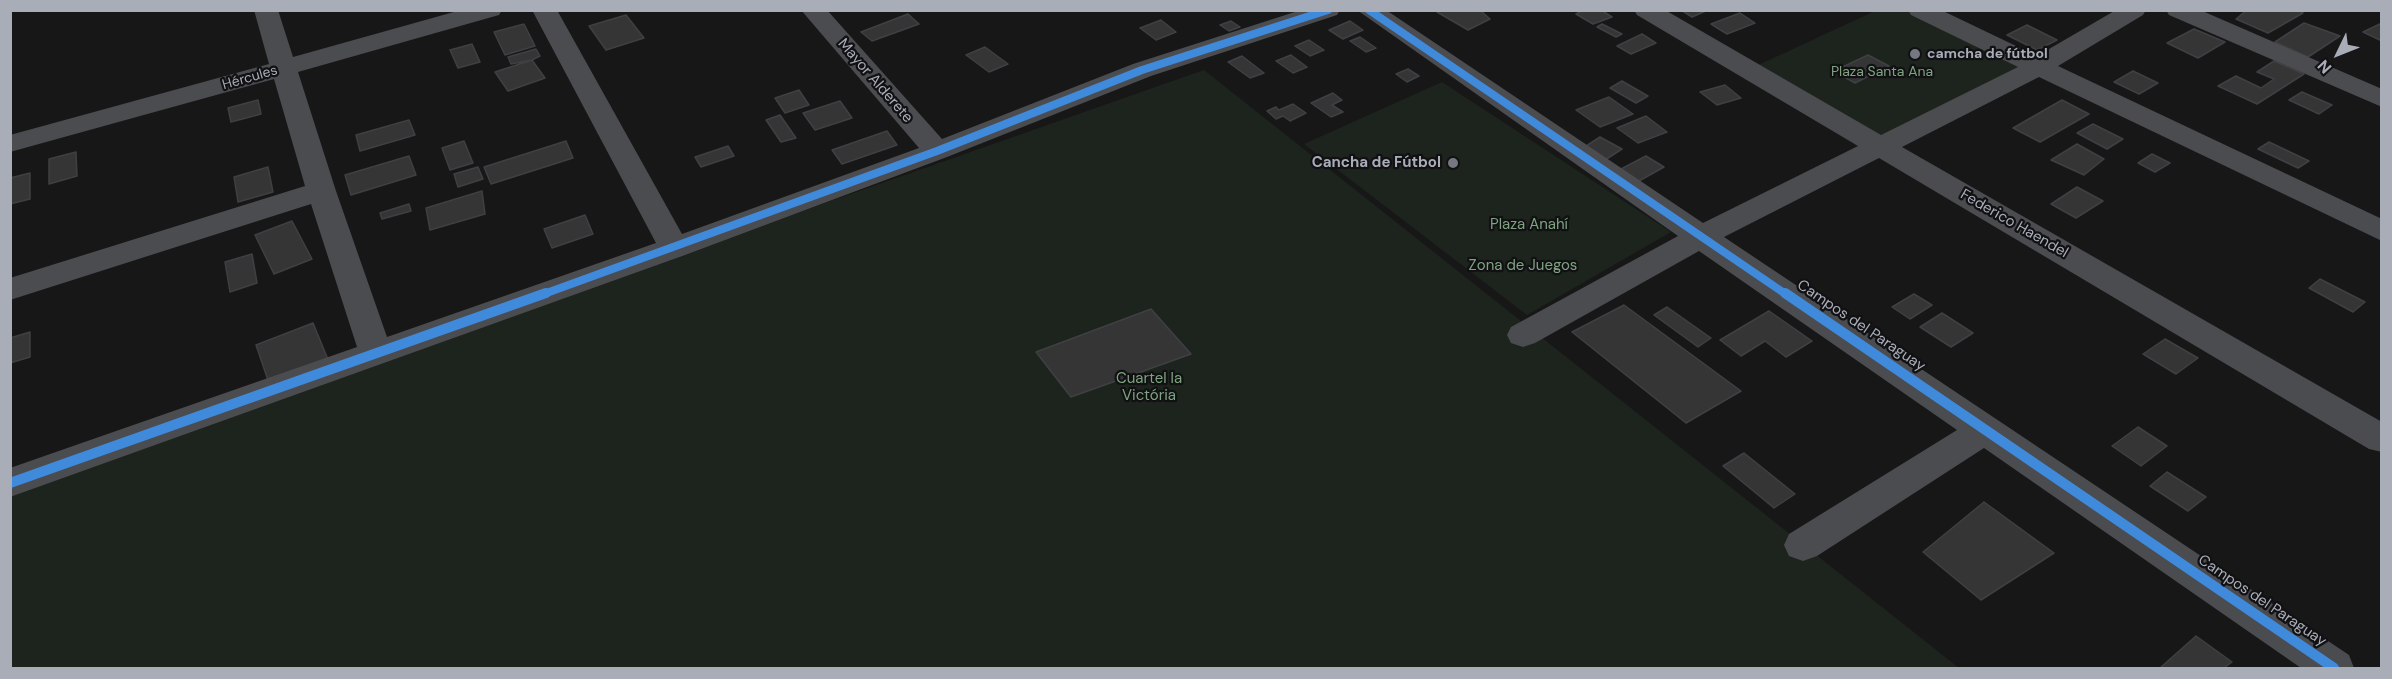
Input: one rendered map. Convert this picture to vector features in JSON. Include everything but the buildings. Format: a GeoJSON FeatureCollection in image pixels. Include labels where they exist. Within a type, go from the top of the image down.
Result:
{"type":"FeatureCollection","features":[{"type":"Feature","properties":{"kind":"street"},"geometry":{"type":"LineString","coordinates":[[266,10],[321,191],[376,353]]}},
{"type":"Feature","properties":{"kind":"street","name":"Hércules"},"geometry":{"type":"LineString","coordinates":[[10,144],[490,10]]}},
{"type":"Feature","properties":{"kind":"street"},"geometry":{"type":"LineString","coordinates":[[544,10],[674,248]]}},
{"type":"Feature","properties":{"kind":"street","name":"Mayor Alderete"},"geometry":{"type":"LineString","coordinates":[[813,10],[937,151]]}},
{"type":"Feature","properties":{"kind":"street"},"geometry":{"type":"LineString","coordinates":[[10,483],[674,248],[937,151],[1142,70],[1328,10]]}},
{"type":"Feature","properties":{"kind":"street","name":"Campos del Paraguay"},"geometry":{"type":"LineString","coordinates":[[1369,10],[1986,429],[2334,669]]}},
{"type":"Feature","properties":{"kind":"street","name":"Federico Haendel"},"geometry":{"type":"LineString","coordinates":[[1646,10],[2382,439]]}},
{"type":"Feature","properties":{"kind":"street"},"geometry":{"type":"LineString","coordinates":[[1920,10],[2036,68],[2382,231]]}},
{"type":"Feature","properties":{"kind":"street"},"geometry":{"type":"LineString","coordinates":[[1523,335],[1702,236],[2036,68],[2134,10]]}},
{"type":"Feature","properties":{"kind":"street"},"geometry":{"type":"LineString","coordinates":[[2178,10],[2382,99]]}},
{"type":"Feature","properties":{"kind":"street"},"geometry":{"type":"LineString","coordinates":[[10,289],[321,191]]}},
{"type":"Feature","properties":{"kind":"street"},"geometry":{"type":"LineString","coordinates":[[1803,545],[1986,429]]}},
{"type":"Feature","properties":{"kind":"green space","name":"Plaza Santa Ana"},"geometry":{"type":"Polygon","coordinates":[[[1905,10],[2020,68],[1879,140],[1754,67],[1875,11],[1905,10]]]}},
{"type":"Feature","properties":{"kind":"green space","name":"Cuartel la Victória"},"geometry":{"type":"Polygon","coordinates":[[[1204,70],[1959,668],[11,668],[10,489],[1204,70]]]}},
{"type":"Feature","properties":{"kind":"green space","name":"Plaza Anahí"},"geometry":{"type":"Polygon","coordinates":[[[1442,82],[1671,232],[1527,315],[1304,144],[1442,82]]]}},
{"type":"Feature","properties":{"kind":"cycle path"},"geometry":{"type":"LineString","coordinates":[[10,483],[674,248],[937,151],[1142,70],[1328,10]]}},
{"type":"Feature","properties":{"kind":"cycle path"},"geometry":{"type":"LineString","coordinates":[[1369,10],[2334,668]]}},
{"type":"Feature","properties":{"kind":"place","name":"camcha de fútbol"},"geometry":{"type":"Point","coordinates":[1915,54]}},
{"type":"Feature","properties":{"kind":"place","name":"Cancha de Fútbol"},"geometry":{"type":"Point","coordinates":[1453,163]}},
{"type":"Feature","properties":{"kind":"park label","name":"Zona de Juegos"},"geometry":{"type":"Point","coordinates":[1523,266]}}]}
